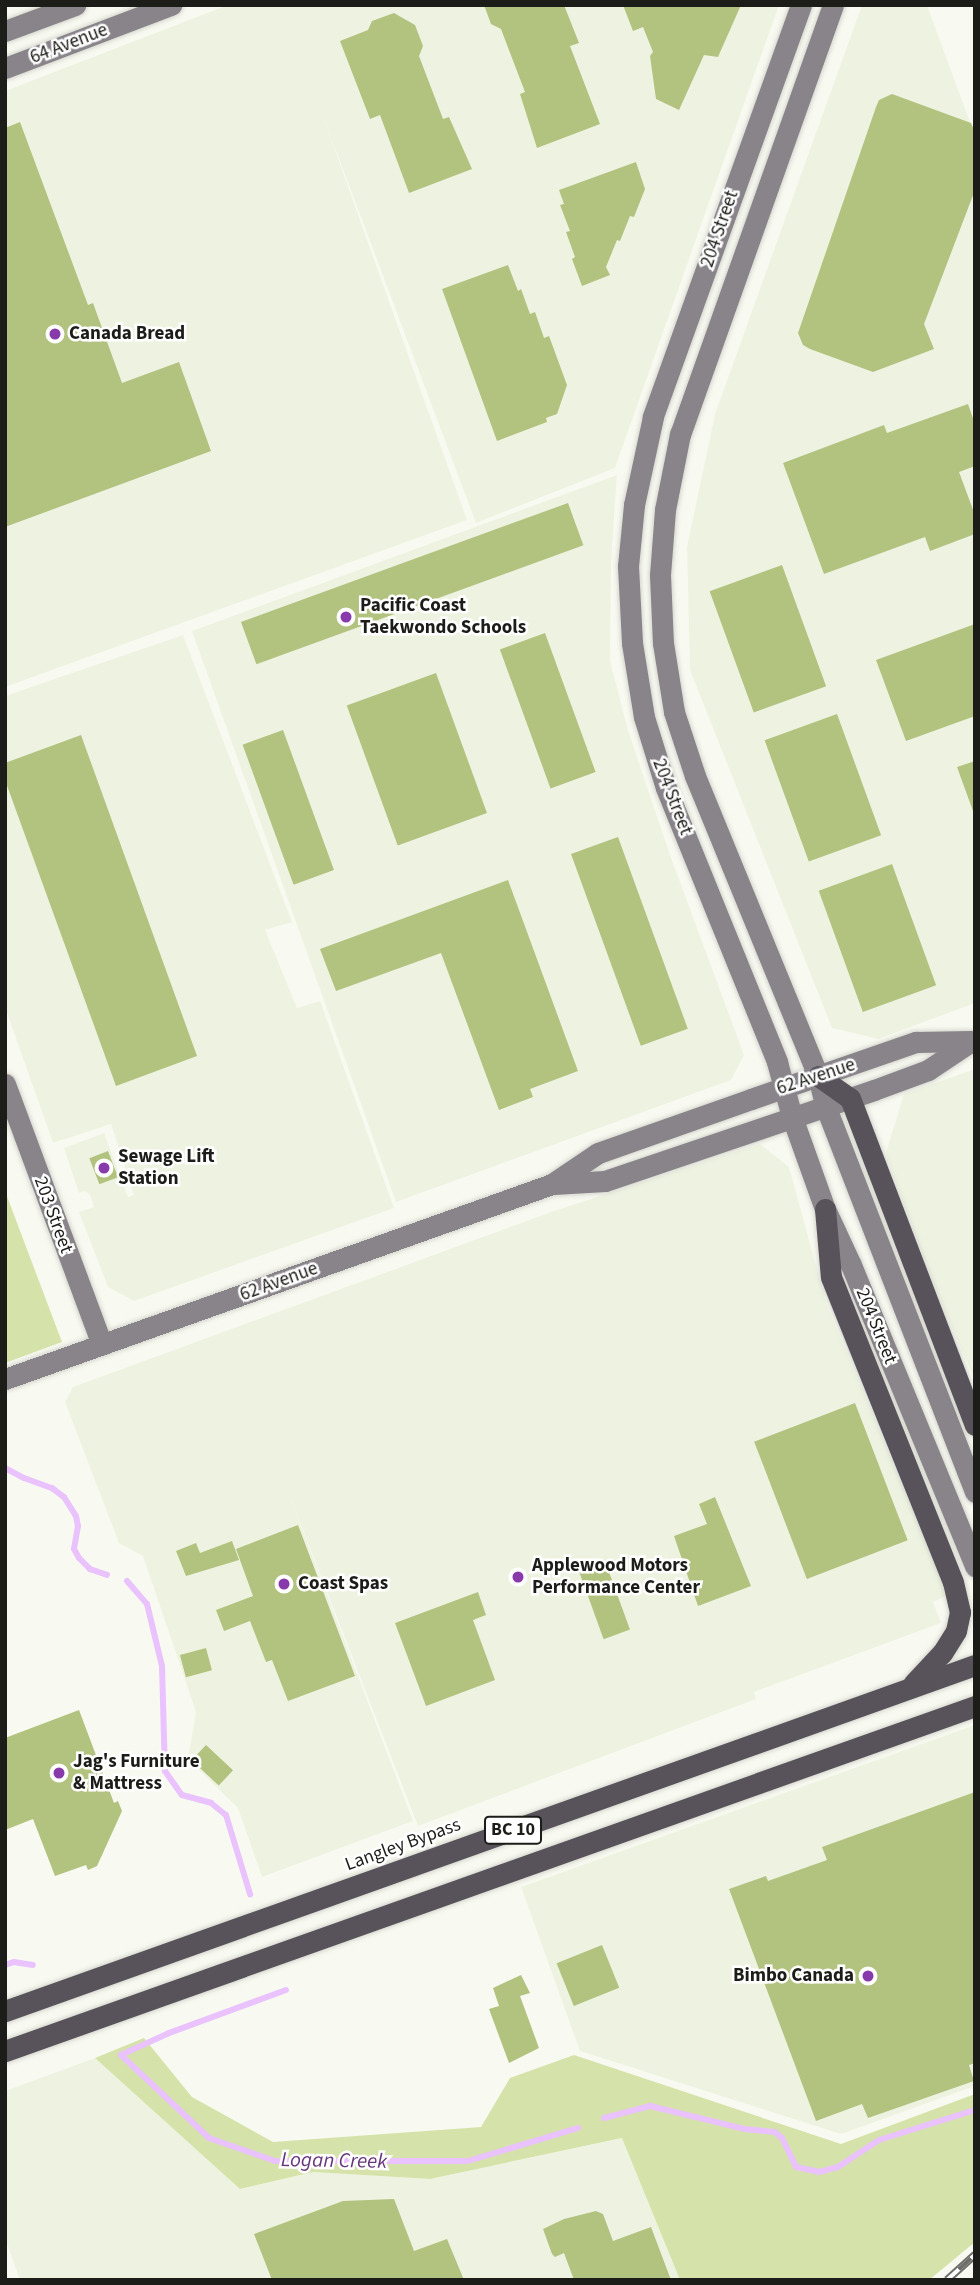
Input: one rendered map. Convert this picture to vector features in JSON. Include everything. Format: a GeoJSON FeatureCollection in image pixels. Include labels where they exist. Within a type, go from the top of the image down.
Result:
{"type":"FeatureCollection","features":[{"type":"Feature","properties":{"kind":"highway"},"geometry":{"type":"LineString","coordinates":[[818,1076],[850,1098],[975,1425]]}},
{"type":"Feature","properties":{"kind":"highway"},"geometry":{"type":"LineString","coordinates":[[825,1209],[831,1277],[953,1582],[960,1612],[956,1632],[943,1653],[909,1688]]}},
{"type":"Feature","properties":{"kind":"highway","name":"Langley Bypass"},"geometry":{"type":"LineString","coordinates":[[5,2011],[975,1665]]}},
{"type":"Feature","properties":{"kind":"highway","name":"BC 10"},"geometry":{"type":"LineString","coordinates":[[5,2051],[975,1706]]}},
{"type":"Feature","properties":{"kind":"main road","name":"64 Avenue"},"geometry":{"type":"LineString","coordinates":[[5,31],[75,5]]}},
{"type":"Feature","properties":{"kind":"main road","name":"64 Avenue"},"geometry":{"type":"LineString","coordinates":[[5,68],[171,5]]}},
{"type":"Feature","properties":{"kind":"main road","name":"204 Street"},"geometry":{"type":"LineString","coordinates":[[800,5],[653,417],[634,505],[628,566],[632,643],[644,716],[666,788],[769,1043],[825,1209],[975,1566]]}},
{"type":"Feature","properties":{"kind":"main road","name":"204 Street"},"geometry":{"type":"LineString","coordinates":[[833,5],[680,434],[665,510],[660,575],[663,643],[674,712],[695,776],[818,1076],[825,1105],[975,1492]]}},
{"type":"Feature","properties":{"kind":"main road","name":"62 Avenue"},"geometry":{"type":"LineString","coordinates":[[552,1184],[605,1181],[850,1098],[928,1070],[973,1040]]}},
{"type":"Feature","properties":{"kind":"main road","name":"62 Avenue"},"geometry":{"type":"LineString","coordinates":[[5,1379],[552,1184],[598,1153],[783,1088],[916,1042],[973,1040]]}},
{"type":"Feature","properties":{"kind":"main road","name":"203 Street"},"geometry":{"type":"LineString","coordinates":[[5,1084],[102,1345]]}},
{"type":"Feature","properties":{"kind":"shaded area"},"geometry":{"type":"Polygon","coordinates":[[[228,5],[779,5],[615,468],[476,523],[324,119],[467,520],[5,687],[5,91],[228,5]]]}},
{"type":"Feature","properties":{"kind":"shaded area"},"geometry":{"type":"Polygon","coordinates":[[[862,5],[927,5],[975,136],[975,1003],[878,1039],[832,1028],[690,670],[687,547],[715,414],[862,5]]]}},
{"type":"Feature","properties":{"kind":"shaded area"},"geometry":{"type":"Polygon","coordinates":[[[617,475],[611,563],[610,661],[628,730],[670,855],[744,1055],[731,1080],[396,1202],[192,631],[617,475]]]}},
{"type":"Feature","properties":{"kind":"shaded area"},"geometry":{"type":"Polygon","coordinates":[[[183,635],[292,922],[265,930],[297,1008],[320,1001],[394,1208],[134,1301],[108,1287],[79,1212],[94,1207],[90,1195],[85,1191],[79,1193],[64,1148],[104,1133],[128,1197],[134,1195],[111,1124],[53,1143],[5,1007],[5,696],[183,635]]]}},
{"type":"Feature","properties":{"kind":"shaded area"},"geometry":{"type":"Polygon","coordinates":[[[975,1069],[975,1381],[930,1275],[886,1153],[904,1094],[975,1069]]]}},
{"type":"Feature","properties":{"kind":"shaded area","name":"Applewood Motors Performance Center"},"geometry":{"type":"Polygon","coordinates":[[[760,1144],[789,1167],[827,1306],[948,1595],[933,1602],[941,1623],[754,1692],[756,1699],[418,1826],[287,1489],[413,1821],[262,1877],[238,1808],[188,1759],[196,1712],[143,1556],[119,1543],[65,1402],[73,1387],[554,1211],[760,1144]]]}},
{"type":"Feature","properties":{"kind":"shaded area"},"geometry":{"type":"Polygon","coordinates":[[[975,1725],[975,2086],[841,2134],[580,2051],[521,1887],[975,1725]]]}},
{"type":"Feature","properties":{"kind":"shaded area"},"geometry":{"type":"Polygon","coordinates":[[[95,2058],[241,2189],[312,2172],[430,2179],[623,2138],[680,2280],[20,2280],[5,2238],[5,2091],[95,2058]]]}},
{"type":"Feature","properties":{"kind":"green space"},"geometry":{"type":"Polygon","coordinates":[[[5,1191],[62,1342],[5,1363],[5,1191]]]}},
{"type":"Feature","properties":{"kind":"green space"},"geometry":{"type":"Polygon","coordinates":[[[144,2038],[192,2097],[273,2142],[481,2127],[510,2078],[574,2055],[841,2144],[975,2094],[975,2242],[929,2280],[680,2280],[622,2138],[430,2179],[313,2172],[240,2189],[95,2058],[144,2038]]]}},
{"type":"Feature","properties":{"kind":"building"},"geometry":{"type":"Polygon","coordinates":[[[484,5],[564,5],[579,43],[570,46],[600,124],[537,148],[520,94],[525,92],[501,29],[491,24],[484,5]]]}},
{"type":"Feature","properties":{"kind":"building"},"geometry":{"type":"Polygon","coordinates":[[[623,5],[741,5],[718,57],[704,55],[679,110],[656,99],[650,56],[653,52],[643,27],[633,31],[623,5]]]}},
{"type":"Feature","properties":{"kind":"building"},"geometry":{"type":"Polygon","coordinates":[[[394,13],[415,25],[423,46],[419,56],[443,119],[449,117],[472,169],[409,193],[380,115],[370,119],[340,41],[368,30],[372,21],[394,13]]]}},
{"type":"Feature","properties":{"kind":"building"},"geometry":{"type":"Polygon","coordinates":[[[892,94],[971,123],[975,132],[975,190],[924,324],[934,349],[873,372],[810,349],[803,345],[798,333],[876,107],[879,100],[892,94]]]}},
{"type":"Feature","properties":{"kind":"building","name":"Canada Bread"},"geometry":{"type":"Polygon","coordinates":[[[20,122],[88,305],[93,303],[122,383],[179,362],[211,451],[5,527],[5,128],[20,122]]]}},
{"type":"Feature","properties":{"kind":"building"},"geometry":{"type":"Polygon","coordinates":[[[636,162],[645,189],[634,217],[630,216],[606,267],[610,275],[582,286],[572,259],[575,257],[566,232],[570,231],[560,205],[564,204],[559,190],[636,162]]]}},
{"type":"Feature","properties":{"kind":"building"},"geometry":{"type":"Polygon","coordinates":[[[508,265],[530,314],[535,312],[544,338],[549,336],[567,385],[557,414],[546,418],[547,422],[497,441],[442,289],[508,265]]]}},
{"type":"Feature","properties":{"kind":"building"},"geometry":{"type":"Polygon","coordinates":[[[968,404],[975,424],[975,466],[959,472],[975,515],[975,534],[930,551],[925,537],[824,574],[783,463],[884,425],[887,433],[968,404]]]}},
{"type":"Feature","properties":{"kind":"building"},"geometry":{"type":"Polygon","coordinates":[[[568,503],[583,545],[256,664],[241,622],[568,503]]]}},
{"type":"Feature","properties":{"kind":"building"},"geometry":{"type":"Polygon","coordinates":[[[782,565],[826,686],[754,713],[710,591],[782,565]]]}},
{"type":"Feature","properties":{"kind":"building"},"geometry":{"type":"Polygon","coordinates":[[[975,624],[975,716],[906,741],[876,660],[975,624]]]}},
{"type":"Feature","properties":{"kind":"building"},"geometry":{"type":"Polygon","coordinates":[[[545,633],[596,772],[551,788],[500,649],[545,633]]]}},
{"type":"Feature","properties":{"kind":"building"},"geometry":{"type":"Polygon","coordinates":[[[436,673],[487,813],[398,846],[347,705],[436,673]]]}},
{"type":"Feature","properties":{"kind":"building"},"geometry":{"type":"Polygon","coordinates":[[[837,714],[881,835],[809,862],[765,740],[837,714]]]}},
{"type":"Feature","properties":{"kind":"building"},"geometry":{"type":"Polygon","coordinates":[[[283,730],[334,870],[294,885],[243,745],[283,730]]]}},
{"type":"Feature","properties":{"kind":"building"},"geometry":{"type":"Polygon","coordinates":[[[81,735],[197,1056],[116,1086],[5,780],[5,763],[81,735]]]}},
{"type":"Feature","properties":{"kind":"building"},"geometry":{"type":"Polygon","coordinates":[[[975,761],[975,810],[973,811],[957,767],[975,761]]]}},
{"type":"Feature","properties":{"kind":"building"},"geometry":{"type":"Polygon","coordinates":[[[618,837],[688,1029],[641,1046],[571,854],[618,837]]]}},
{"type":"Feature","properties":{"kind":"building"},"geometry":{"type":"Polygon","coordinates":[[[892,864],[936,985],[863,1012],[819,891],[892,864]]]}},
{"type":"Feature","properties":{"kind":"building"},"geometry":{"type":"Polygon","coordinates":[[[508,880],[578,1071],[530,1089],[533,1097],[499,1110],[441,953],[336,991],[320,949],[508,880]]]}},
{"type":"Feature","properties":{"kind":"building","name":"Sewage Lift Station"},"geometry":{"type":"Polygon","coordinates":[[[108,1151],[118,1177],[99,1184],[89,1158],[108,1151]]]}},
{"type":"Feature","properties":{"kind":"building"},"geometry":{"type":"Polygon","coordinates":[[[855,1403],[908,1540],[807,1579],[754,1442],[855,1403]]]}},
{"type":"Feature","properties":{"kind":"building"},"geometry":{"type":"Polygon","coordinates":[[[715,1497],[751,1586],[698,1606],[674,1536],[707,1524],[699,1504],[715,1497]]]}},
{"type":"Feature","properties":{"kind":"building","name":"Coast Spas"},"geometry":{"type":"Polygon","coordinates":[[[298,1525],[355,1676],[288,1701],[272,1660],[266,1662],[250,1621],[224,1631],[216,1610],[253,1596],[236,1549],[298,1525]]]}},
{"type":"Feature","properties":{"kind":"building"},"geometry":{"type":"Polygon","coordinates":[[[232,1541],[239,1560],[186,1576],[176,1551],[196,1543],[200,1553],[232,1541]]]}},
{"type":"Feature","properties":{"kind":"building"},"geometry":{"type":"Polygon","coordinates":[[[605,1561],[630,1630],[604,1639],[579,1571],[605,1561]]]}},
{"type":"Feature","properties":{"kind":"building"},"geometry":{"type":"Polygon","coordinates":[[[478,1592],[486,1615],[473,1620],[495,1680],[426,1706],[395,1623],[478,1592]]]}},
{"type":"Feature","properties":{"kind":"building"},"geometry":{"type":"Polygon","coordinates":[[[206,1648],[212,1670],[186,1677],[180,1655],[206,1648]]]}},
{"type":"Feature","properties":{"kind":"building","name":"Jag's Furniture & Mattress"},"geometry":{"type":"Polygon","coordinates":[[[79,1710],[114,1803],[118,1801],[122,1811],[97,1866],[88,1870],[86,1865],[55,1876],[33,1819],[5,1830],[5,1738],[79,1710]]]}},
{"type":"Feature","properties":{"kind":"building"},"geometry":{"type":"Polygon","coordinates":[[[206,1745],[233,1770],[219,1786],[192,1760],[206,1745]]]}},
{"type":"Feature","properties":{"kind":"building","name":"Bimbo Canada"},"geometry":{"type":"Polygon","coordinates":[[[975,1792],[975,2063],[969,2065],[974,2081],[868,2118],[862,2104],[816,2121],[729,1889],[766,1876],[768,1881],[827,1860],[822,1847],[975,1792]]]}},
{"type":"Feature","properties":{"kind":"building"},"geometry":{"type":"Polygon","coordinates":[[[602,1945],[619,1988],[574,2006],[557,1963],[602,1945]]]}},
{"type":"Feature","properties":{"kind":"building"},"geometry":{"type":"Polygon","coordinates":[[[521,1975],[530,1993],[520,1996],[539,2048],[509,2063],[489,2009],[499,2006],[493,1988],[521,1975]]]}},
{"type":"Feature","properties":{"kind":"building"},"geometry":{"type":"Polygon","coordinates":[[[394,2199],[414,2251],[447,2239],[464,2280],[272,2280],[254,2234],[343,2201],[394,2199]]]}},
{"type":"Feature","properties":{"kind":"building"},"geometry":{"type":"Polygon","coordinates":[[[596,2211],[603,2214],[613,2241],[651,2227],[671,2280],[574,2280],[564,2253],[555,2257],[552,2254],[543,2229],[564,2219],[596,2211]]]}},
{"type":"Feature","properties":{"kind":"waterway"},"geometry":{"type":"LineString","coordinates":[[5,1468],[52,1488],[64,1497],[76,1516],[78,1526],[74,1549],[90,1569],[107,1575]]}},
{"type":"Feature","properties":{"kind":"waterway"},"geometry":{"type":"LineString","coordinates":[[127,1581],[147,1604],[162,1666],[165,1771],[182,1795],[211,1803],[226,1815],[250,1894]]}},
{"type":"Feature","properties":{"kind":"waterway","name":"Logan Creek"},"geometry":{"type":"LineString","coordinates":[[5,1965],[14,1962],[33,1965]]}},
{"type":"Feature","properties":{"kind":"waterway","name":"Logan Creek"},"geometry":{"type":"LineString","coordinates":[[286,1990],[169,2033],[121,2055],[209,2138],[275,2161],[468,2161],[578,2128]]}},
{"type":"Feature","properties":{"kind":"waterway","name":"Logan Creek"},"geometry":{"type":"LineString","coordinates":[[604,2118],[650,2106],[745,2129],[775,2132],[782,2138],[796,2167],[819,2172],[838,2167],[879,2140],[975,2110]]}},
{"type":"Feature","properties":{"kind":"railway"},"geometry":{"type":"LineString","coordinates":[[947,2280],[975,2255]]}},
{"type":"Feature","properties":{"kind":"place","name":"Canada Bread"},"geometry":{"type":"Point","coordinates":[55,334]}},
{"type":"Feature","properties":{"kind":"place","name":"Pacific Coast Taekwondo Schools"},"geometry":{"type":"Point","coordinates":[346,617]}},
{"type":"Feature","properties":{"kind":"place","name":"Sewage Lift Station"},"geometry":{"type":"Point","coordinates":[104,1168]}},
{"type":"Feature","properties":{"kind":"place","name":"Applewood Motors Performance Center"},"geometry":{"type":"Point","coordinates":[518,1577]}},
{"type":"Feature","properties":{"kind":"place","name":"Coast Spas"},"geometry":{"type":"Point","coordinates":[284,1584]}},
{"type":"Feature","properties":{"kind":"place","name":"Jag's Furniture & Mattress"},"geometry":{"type":"Point","coordinates":[59,1773]}},
{"type":"Feature","properties":{"kind":"place","name":"Bimbo Canada"},"geometry":{"type":"Point","coordinates":[868,1976]}}]}
